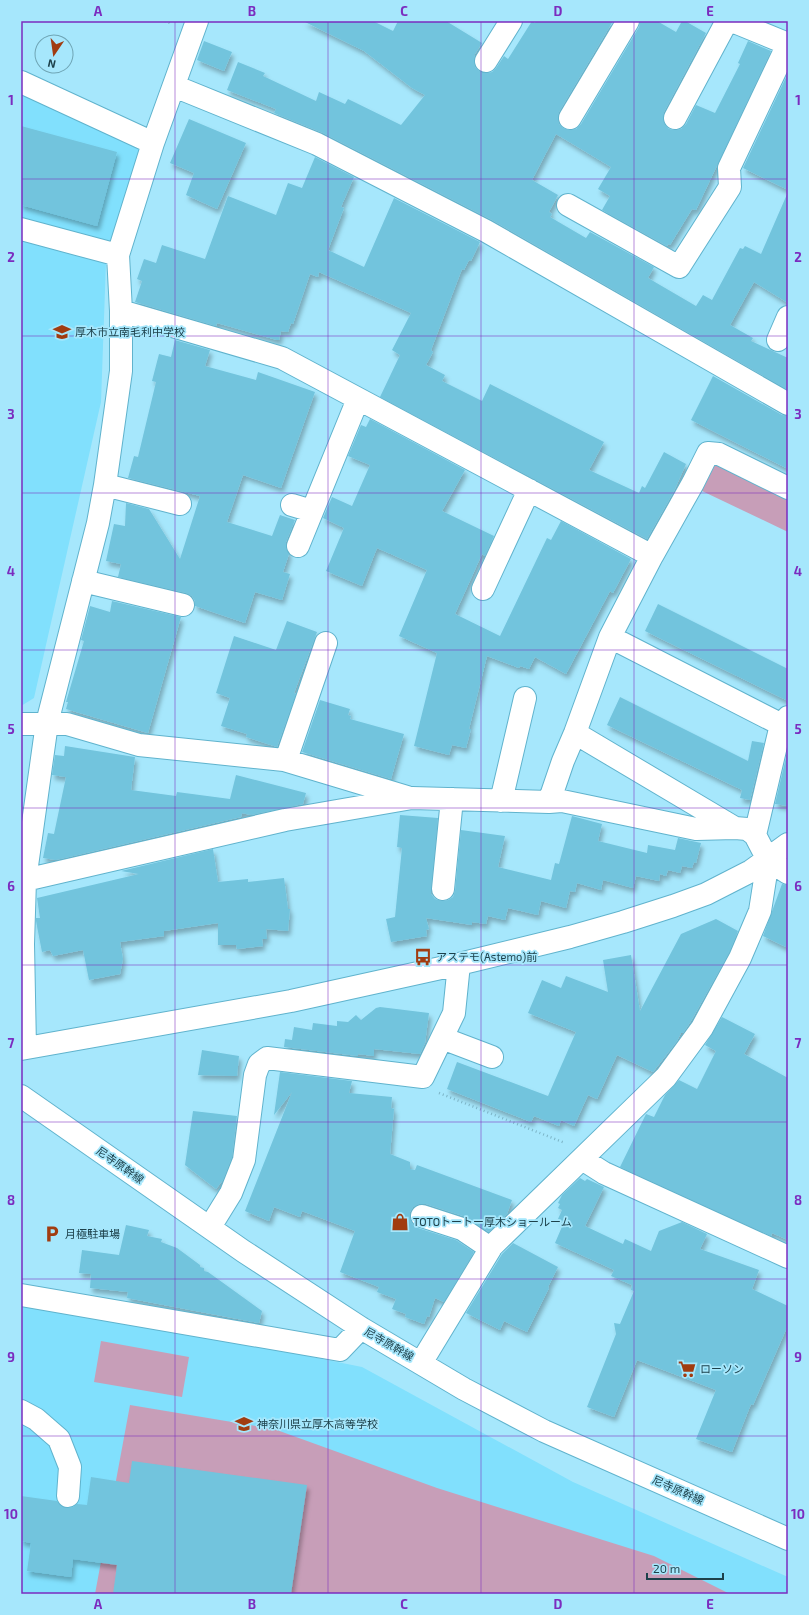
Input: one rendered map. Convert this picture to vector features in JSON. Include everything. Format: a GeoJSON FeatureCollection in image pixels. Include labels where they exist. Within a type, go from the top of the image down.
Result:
{"type":"FeatureCollection","features":[{"type":"Feature","properties":{"kind":"street"},"geometry":{"type":"LineString","coordinates":[[197,21],[153,143],[118,255],[121,311],[121,371],[105,485],[98,523],[48,723],[25,880],[23,918],[23,1048],[291,1001],[459,964],[578,935],[673,906],[734,881],[768,860],[788,844]]}},
{"type":"Feature","properties":{"kind":"street"},"geometry":{"type":"LineString","coordinates":[[486,60],[505,46],[511,21]]}},
{"type":"Feature","properties":{"kind":"street"},"geometry":{"type":"LineString","coordinates":[[570,118],[576,94],[628,21]]}},
{"type":"Feature","properties":{"kind":"street"},"geometry":{"type":"LineString","coordinates":[[675,118],[727,21]]}},
{"type":"Feature","properties":{"kind":"street"},"geometry":{"type":"LineString","coordinates":[[583,206],[685,271],[730,187],[738,183],[729,168],[788,44],[732,21]]}},
{"type":"Feature","properties":{"kind":"street"},"geometry":{"type":"LineString","coordinates":[[21,82],[153,143]]}},
{"type":"Feature","properties":{"kind":"street"},"geometry":{"type":"LineString","coordinates":[[174,86],[317,144],[486,231],[788,404]]}},
{"type":"Feature","properties":{"kind":"street"},"geometry":{"type":"LineString","coordinates":[[21,230],[118,255]]}},
{"type":"Feature","properties":{"kind":"street"},"geometry":{"type":"LineString","coordinates":[[121,311],[282,358],[652,556]]}},
{"type":"Feature","properties":{"kind":"street"},"geometry":{"type":"LineString","coordinates":[[778,340],[782,317]]}},
{"type":"Feature","properties":{"kind":"street"},"geometry":{"type":"LineString","coordinates":[[298,546],[302,508],[358,399]]}},
{"type":"Feature","properties":{"kind":"street"},"geometry":{"type":"LineString","coordinates":[[549,802],[610,637],[708,453],[719,454],[788,488]]}},
{"type":"Feature","properties":{"kind":"street"},"geometry":{"type":"LineString","coordinates":[[105,485],[180,504]]}},
{"type":"Feature","properties":{"kind":"street"},"geometry":{"type":"LineString","coordinates":[[483,589],[529,490]]}},
{"type":"Feature","properties":{"kind":"street"},"geometry":{"type":"LineString","coordinates":[[83,581],[183,605]]}},
{"type":"Feature","properties":{"kind":"street"},"geometry":{"type":"LineString","coordinates":[[610,637],[785,721],[778,733],[755,835]]}},
{"type":"Feature","properties":{"kind":"street"},"geometry":{"type":"LineString","coordinates":[[286,760],[326,643]]}},
{"type":"Feature","properties":{"kind":"street"},"geometry":{"type":"LineString","coordinates":[[501,801],[525,698]]}},
{"type":"Feature","properties":{"kind":"street"},"geometry":{"type":"LineString","coordinates":[[21,724],[67,724],[139,745],[286,760],[412,798]]}},
{"type":"Feature","properties":{"kind":"street"},"geometry":{"type":"LineString","coordinates":[[575,733],[735,828]]}},
{"type":"Feature","properties":{"kind":"street"},"geometry":{"type":"LineString","coordinates":[[25,880],[285,820],[412,798],[549,802],[562,801],[696,830],[735,828],[747,829],[755,835],[768,860],[788,873]]}},
{"type":"Feature","properties":{"kind":"street"},"geometry":{"type":"LineString","coordinates":[[443,888],[452,799]]}},
{"type":"Feature","properties":{"kind":"street"},"geometry":{"type":"LineString","coordinates":[[421,1363],[490,1248],[666,1077],[702,1028],[740,958],[760,911],[768,860]]}},
{"type":"Feature","properties":{"kind":"street"},"geometry":{"type":"LineString","coordinates":[[210,1228],[231,1193],[244,1160],[256,1075],[259,1064],[268,1058],[423,1077],[454,1013],[459,964]]}},
{"type":"Feature","properties":{"kind":"street"},"geometry":{"type":"LineString","coordinates":[[442,1038],[492,1057]]}},
{"type":"Feature","properties":{"kind":"street","name":"尼寺原幹線"},"geometry":{"type":"LineString","coordinates":[[21,1096],[210,1228],[361,1328],[464,1389],[544,1431],[788,1539]]}},
{"type":"Feature","properties":{"kind":"street"},"geometry":{"type":"LineString","coordinates":[[585,1156],[604,1173],[788,1257]]}},
{"type":"Feature","properties":{"kind":"street"},"geometry":{"type":"LineString","coordinates":[[422,1216],[462,1228],[490,1248]]}},
{"type":"Feature","properties":{"kind":"street"},"geometry":{"type":"LineString","coordinates":[[21,1294],[340,1350],[361,1328]]}},
{"type":"Feature","properties":{"kind":"street"},"geometry":{"type":"LineString","coordinates":[[21,1411],[36,1419],[59,1438],[70,1467],[68,1496]]}},
{"type":"Feature","properties":{"kind":"path"},"geometry":{"type":"LineString","coordinates":[[423,1077],[428,1089],[585,1156]]}},
{"type":"Feature","properties":{"kind":"shaded area","name":"厚木市立南毛利中学校"},"geometry":{"type":"Polygon","coordinates":[[[21,89],[142,145],[106,262],[101,402],[34,698],[21,706],[21,89]]]}},
{"type":"Feature","properties":{"kind":"shaded area"},"geometry":{"type":"Polygon","coordinates":[[[715,458],[788,492],[788,532],[700,490],[715,458]]]}},
{"type":"Feature","properties":{"kind":"shaded area","name":"神奈川県立厚木高等学校"},"geometry":{"type":"Polygon","coordinates":[[[21,1298],[362,1367],[573,1482],[788,1577],[788,1594],[21,1594],[21,1298]]]}},
{"type":"Feature","properties":{"kind":"shaded area"},"geometry":{"type":"Polygon","coordinates":[[[101,1341],[189,1357],[182,1397],[94,1382],[101,1341]]]}},
{"type":"Feature","properties":{"kind":"shaded area"},"geometry":{"type":"Polygon","coordinates":[[[130,1405],[274,1429],[437,1488],[654,1556],[730,1594],[95,1594],[130,1405]]]}},
{"type":"Feature","properties":{"kind":"building"},"geometry":{"type":"Polygon","coordinates":[[[303,21],[373,21],[393,31],[398,21],[446,21],[482,43],[475,54],[474,61],[475,67],[479,71],[486,73],[492,72],[504,56],[508,59],[532,21],[535,23],[536,21],[613,21],[559,112],[559,124],[563,128],[569,130],[576,129],[581,124],[639,27],[640,21],[657,21],[676,32],[682,21],[685,21],[706,33],[664,112],[663,119],[665,125],[669,129],[681,129],[686,124],[696,105],[715,113],[740,64],[738,63],[748,41],[771,51],[696,210],[692,209],[670,245],[668,244],[667,246],[602,210],[610,196],[598,189],[611,167],[556,134],[532,180],[558,195],[549,212],[552,214],[550,217],[586,238],[590,232],[654,267],[648,278],[696,306],[703,295],[712,300],[740,248],[743,249],[745,246],[761,254],[788,192],[788,303],[754,282],[730,325],[753,338],[751,341],[788,358],[788,390],[492,220],[323,133],[274,113],[276,109],[227,90],[238,62],[265,73],[263,76],[316,101],[319,92],[345,104],[348,99],[401,125],[425,95],[412,88],[364,51],[303,21]]]}},
{"type":"Feature","properties":{"kind":"building"},"geometry":{"type":"Polygon","coordinates":[[[204,41],[232,52],[224,71],[197,60],[204,41]]]}},
{"type":"Feature","properties":{"kind":"building"},"geometry":{"type":"Polygon","coordinates":[[[788,73],[788,190],[743,168],[788,73]]]}},
{"type":"Feature","properties":{"kind":"building"},"geometry":{"type":"Polygon","coordinates":[[[189,119],[246,143],[217,209],[186,195],[194,173],[170,163],[189,119]]]}},
{"type":"Feature","properties":{"kind":"building"},"geometry":{"type":"Polygon","coordinates":[[[21,126],[117,152],[97,226],[21,205],[21,126]]]}},
{"type":"Feature","properties":{"kind":"building"},"geometry":{"type":"Polygon","coordinates":[[[315,157],[354,177],[341,207],[344,208],[328,250],[364,267],[394,198],[480,242],[471,261],[469,260],[464,270],[462,269],[431,350],[433,352],[426,365],[445,375],[442,381],[482,401],[490,384],[604,442],[589,470],[639,493],[642,486],[645,488],[664,452],[686,464],[674,491],[647,539],[380,397],[400,355],[392,350],[411,313],[319,272],[318,277],[310,274],[293,324],[291,323],[288,332],[281,331],[279,340],[217,323],[216,326],[135,302],[142,281],[137,279],[144,259],[156,263],[162,245],[205,259],[228,196],[276,215],[288,183],[302,188],[315,157]]]}},
{"type":"Feature","properties":{"kind":"building"},"geometry":{"type":"Polygon","coordinates":[[[175,340],[210,350],[205,366],[256,380],[258,372],[315,392],[281,488],[243,475],[227,522],[272,536],[280,515],[295,520],[286,542],[286,548],[289,554],[283,572],[290,574],[282,600],[255,592],[245,623],[195,606],[195,601],[192,596],[186,593],[118,577],[121,564],[106,561],[114,524],[125,526],[126,503],[149,509],[180,559],[200,496],[128,478],[134,456],[138,457],[156,382],[152,381],[159,354],[171,357],[175,340]]]}},
{"type":"Feature","properties":{"kind":"building"},"geometry":{"type":"Polygon","coordinates":[[[713,376],[782,415],[788,416],[788,469],[691,420],[713,376]]]}},
{"type":"Feature","properties":{"kind":"building"},"geometry":{"type":"Polygon","coordinates":[[[370,419],[465,470],[442,511],[494,536],[485,556],[482,554],[455,614],[500,636],[547,538],[551,540],[561,521],[631,559],[613,593],[610,591],[566,674],[535,657],[529,669],[520,666],[519,668],[487,656],[469,729],[471,729],[466,748],[452,745],[449,755],[414,746],[437,653],[399,636],[427,570],[377,548],[362,586],[326,571],[344,528],[323,518],[332,497],[352,506],[370,465],[348,456],[361,425],[366,427],[370,419]]]}},
{"type":"Feature","properties":{"kind":"building"},"geometry":{"type":"Polygon","coordinates":[[[112,601],[181,617],[148,733],[66,709],[68,702],[66,702],[84,641],[81,640],[90,606],[110,612],[112,601]]]}},
{"type":"Feature","properties":{"kind":"building"},"geometry":{"type":"Polygon","coordinates":[[[658,604],[788,669],[788,701],[645,631],[658,604]]]}},
{"type":"Feature","properties":{"kind":"building"},"geometry":{"type":"Polygon","coordinates":[[[287,621],[317,632],[294,693],[296,694],[277,747],[246,737],[247,734],[221,726],[230,698],[216,693],[234,636],[276,650],[287,621]]]}},
{"type":"Feature","properties":{"kind":"building"},"geometry":{"type":"Polygon","coordinates":[[[620,697],[748,761],[752,741],[764,743],[750,800],[740,798],[742,790],[607,725],[620,697]]]}},
{"type":"Feature","properties":{"kind":"building"},"geometry":{"type":"Polygon","coordinates":[[[320,700],[350,709],[348,715],[351,716],[350,719],[404,734],[391,779],[302,752],[320,700]]]}},
{"type":"Feature","properties":{"kind":"building"},"geometry":{"type":"Polygon","coordinates":[[[65,746],[135,757],[131,790],[176,796],[177,792],[230,799],[236,775],[306,793],[303,804],[251,815],[242,813],[241,817],[56,860],[43,858],[48,833],[54,834],[66,777],[52,775],[55,755],[64,756],[65,746]]]}},
{"type":"Feature","properties":{"kind":"building"},"geometry":{"type":"Polygon","coordinates":[[[788,749],[788,806],[775,804],[788,749]]]}},
{"type":"Feature","properties":{"kind":"building"},"geometry":{"type":"Polygon","coordinates":[[[400,815],[438,818],[431,894],[435,899],[442,901],[453,897],[455,891],[461,830],[505,836],[498,867],[551,880],[555,863],[559,864],[572,816],[602,824],[598,841],[647,853],[648,845],[675,850],[678,838],[701,843],[696,863],[694,862],[692,868],[682,866],[680,873],[668,870],[666,876],[660,874],[659,881],[636,876],[633,888],[603,880],[601,890],[577,883],[575,892],[570,891],[566,908],[541,901],[538,915],[508,908],[505,920],[488,916],[486,924],[472,922],[472,925],[426,918],[429,929],[426,930],[427,936],[391,942],[386,919],[395,917],[402,848],[397,847],[400,815]]]}},
{"type":"Feature","properties":{"kind":"building"},"geometry":{"type":"Polygon","coordinates":[[[213,849],[218,882],[248,879],[248,882],[284,878],[288,909],[290,909],[288,931],[266,929],[267,939],[262,939],[263,946],[237,949],[236,945],[218,945],[218,923],[164,931],[164,936],[120,942],[123,959],[120,974],[89,980],[83,950],[53,956],[50,950],[42,952],[36,921],[36,918],[40,918],[37,898],[139,874],[121,871],[213,849]]]}},
{"type":"Feature","properties":{"kind":"building"},"geometry":{"type":"Polygon","coordinates":[[[782,884],[788,885],[788,948],[763,936],[782,884]]]}},
{"type":"Feature","properties":{"kind":"building"},"geometry":{"type":"Polygon","coordinates":[[[716,919],[738,931],[729,953],[683,1033],[681,1033],[677,1041],[653,1072],[617,1055],[597,1099],[588,1095],[574,1126],[561,1120],[559,1126],[534,1116],[531,1122],[447,1089],[457,1062],[548,1096],[576,1032],[528,1013],[542,980],[561,988],[566,976],[608,992],[603,960],[631,955],[640,1011],[681,934],[716,919]]]}},
{"type":"Feature","properties":{"kind":"building"},"geometry":{"type":"Polygon","coordinates":[[[380,1007],[429,1013],[425,1043],[420,1054],[374,1049],[374,1056],[358,1054],[358,1056],[284,1047],[285,1039],[292,1040],[294,1027],[312,1030],[313,1023],[337,1026],[337,1021],[348,1022],[356,1015],[361,1020],[376,1008],[380,1007]]]}},
{"type":"Feature","properties":{"kind":"building"},"geometry":{"type":"Polygon","coordinates":[[[722,1017],[755,1034],[744,1054],[788,1078],[788,1240],[772,1233],[771,1236],[620,1167],[646,1114],[654,1117],[665,1095],[679,1080],[697,1089],[716,1051],[705,1045],[722,1017]]]}},
{"type":"Feature","properties":{"kind":"building"},"geometry":{"type":"Polygon","coordinates":[[[202,1050],[239,1056],[237,1076],[198,1075],[202,1050]]]}},
{"type":"Feature","properties":{"kind":"building"},"geometry":{"type":"Polygon","coordinates":[[[280,1072],[352,1081],[349,1093],[392,1097],[391,1108],[394,1109],[390,1154],[410,1162],[410,1169],[415,1170],[417,1165],[512,1200],[507,1214],[489,1232],[466,1217],[426,1204],[419,1204],[413,1207],[410,1212],[410,1218],[413,1225],[456,1240],[474,1252],[444,1302],[435,1298],[429,1317],[427,1316],[424,1324],[405,1317],[406,1314],[392,1309],[396,1299],[377,1292],[379,1287],[340,1272],[355,1231],[302,1211],[300,1217],[274,1207],[269,1221],[245,1211],[292,1092],[274,1115],[280,1072]]]}},
{"type":"Feature","properties":{"kind":"building"},"geometry":{"type":"Polygon","coordinates":[[[193,1111],[237,1116],[232,1157],[223,1180],[216,1189],[185,1165],[193,1111]]]}},
{"type":"Feature","properties":{"kind":"building"},"geometry":{"type":"Polygon","coordinates":[[[580,1178],[585,1181],[587,1179],[604,1187],[585,1226],[623,1244],[625,1239],[651,1251],[659,1231],[682,1222],[707,1234],[700,1249],[759,1270],[752,1289],[788,1306],[788,1325],[753,1405],[751,1404],[732,1452],[696,1439],[716,1390],[637,1360],[614,1417],[587,1407],[616,1334],[614,1323],[620,1324],[634,1291],[631,1290],[632,1285],[611,1276],[614,1270],[555,1243],[564,1222],[558,1219],[562,1210],[558,1208],[560,1204],[558,1203],[562,1195],[580,1178]]]}},
{"type":"Feature","properties":{"kind":"building"},"geometry":{"type":"Polygon","coordinates":[[[126,1225],[149,1230],[147,1236],[162,1239],[161,1242],[177,1248],[200,1265],[200,1267],[204,1268],[204,1271],[208,1272],[262,1311],[259,1323],[127,1298],[128,1292],[90,1288],[91,1274],[79,1273],[82,1250],[119,1255],[126,1225]]]}},
{"type":"Feature","properties":{"kind":"building"},"geometry":{"type":"Polygon","coordinates":[[[513,1243],[558,1267],[527,1332],[504,1321],[500,1330],[466,1313],[502,1254],[513,1243]]]}},
{"type":"Feature","properties":{"kind":"building"},"geometry":{"type":"Polygon","coordinates":[[[132,1461],[307,1485],[291,1594],[113,1594],[117,1565],[73,1559],[71,1577],[27,1571],[31,1543],[21,1541],[21,1496],[57,1501],[61,1506],[67,1508],[73,1507],[77,1504],[87,1505],[91,1477],[129,1483],[132,1461]]]}},
{"type":"Feature","properties":{"kind":"place","name":"厚木市立南毛利中学校"},"geometry":{"type":"Point","coordinates":[62,332]}},
{"type":"Feature","properties":{"kind":"place","name":"アステモ(Astemo)前"},"geometry":{"type":"Point","coordinates":[423,957]}},
{"type":"Feature","properties":{"kind":"place","name":"TOTOトートー厚木ショールーム"},"geometry":{"type":"Point","coordinates":[400,1222]}},
{"type":"Feature","properties":{"kind":"place","name":"月極駐車場"},"geometry":{"type":"Point","coordinates":[52,1234]}},
{"type":"Feature","properties":{"kind":"place","name":"ローソン"},"geometry":{"type":"Point","coordinates":[687,1369]}},
{"type":"Feature","properties":{"kind":"place","name":"神奈川県立厚木高等学校"},"geometry":{"type":"Point","coordinates":[244,1424]}}]}
